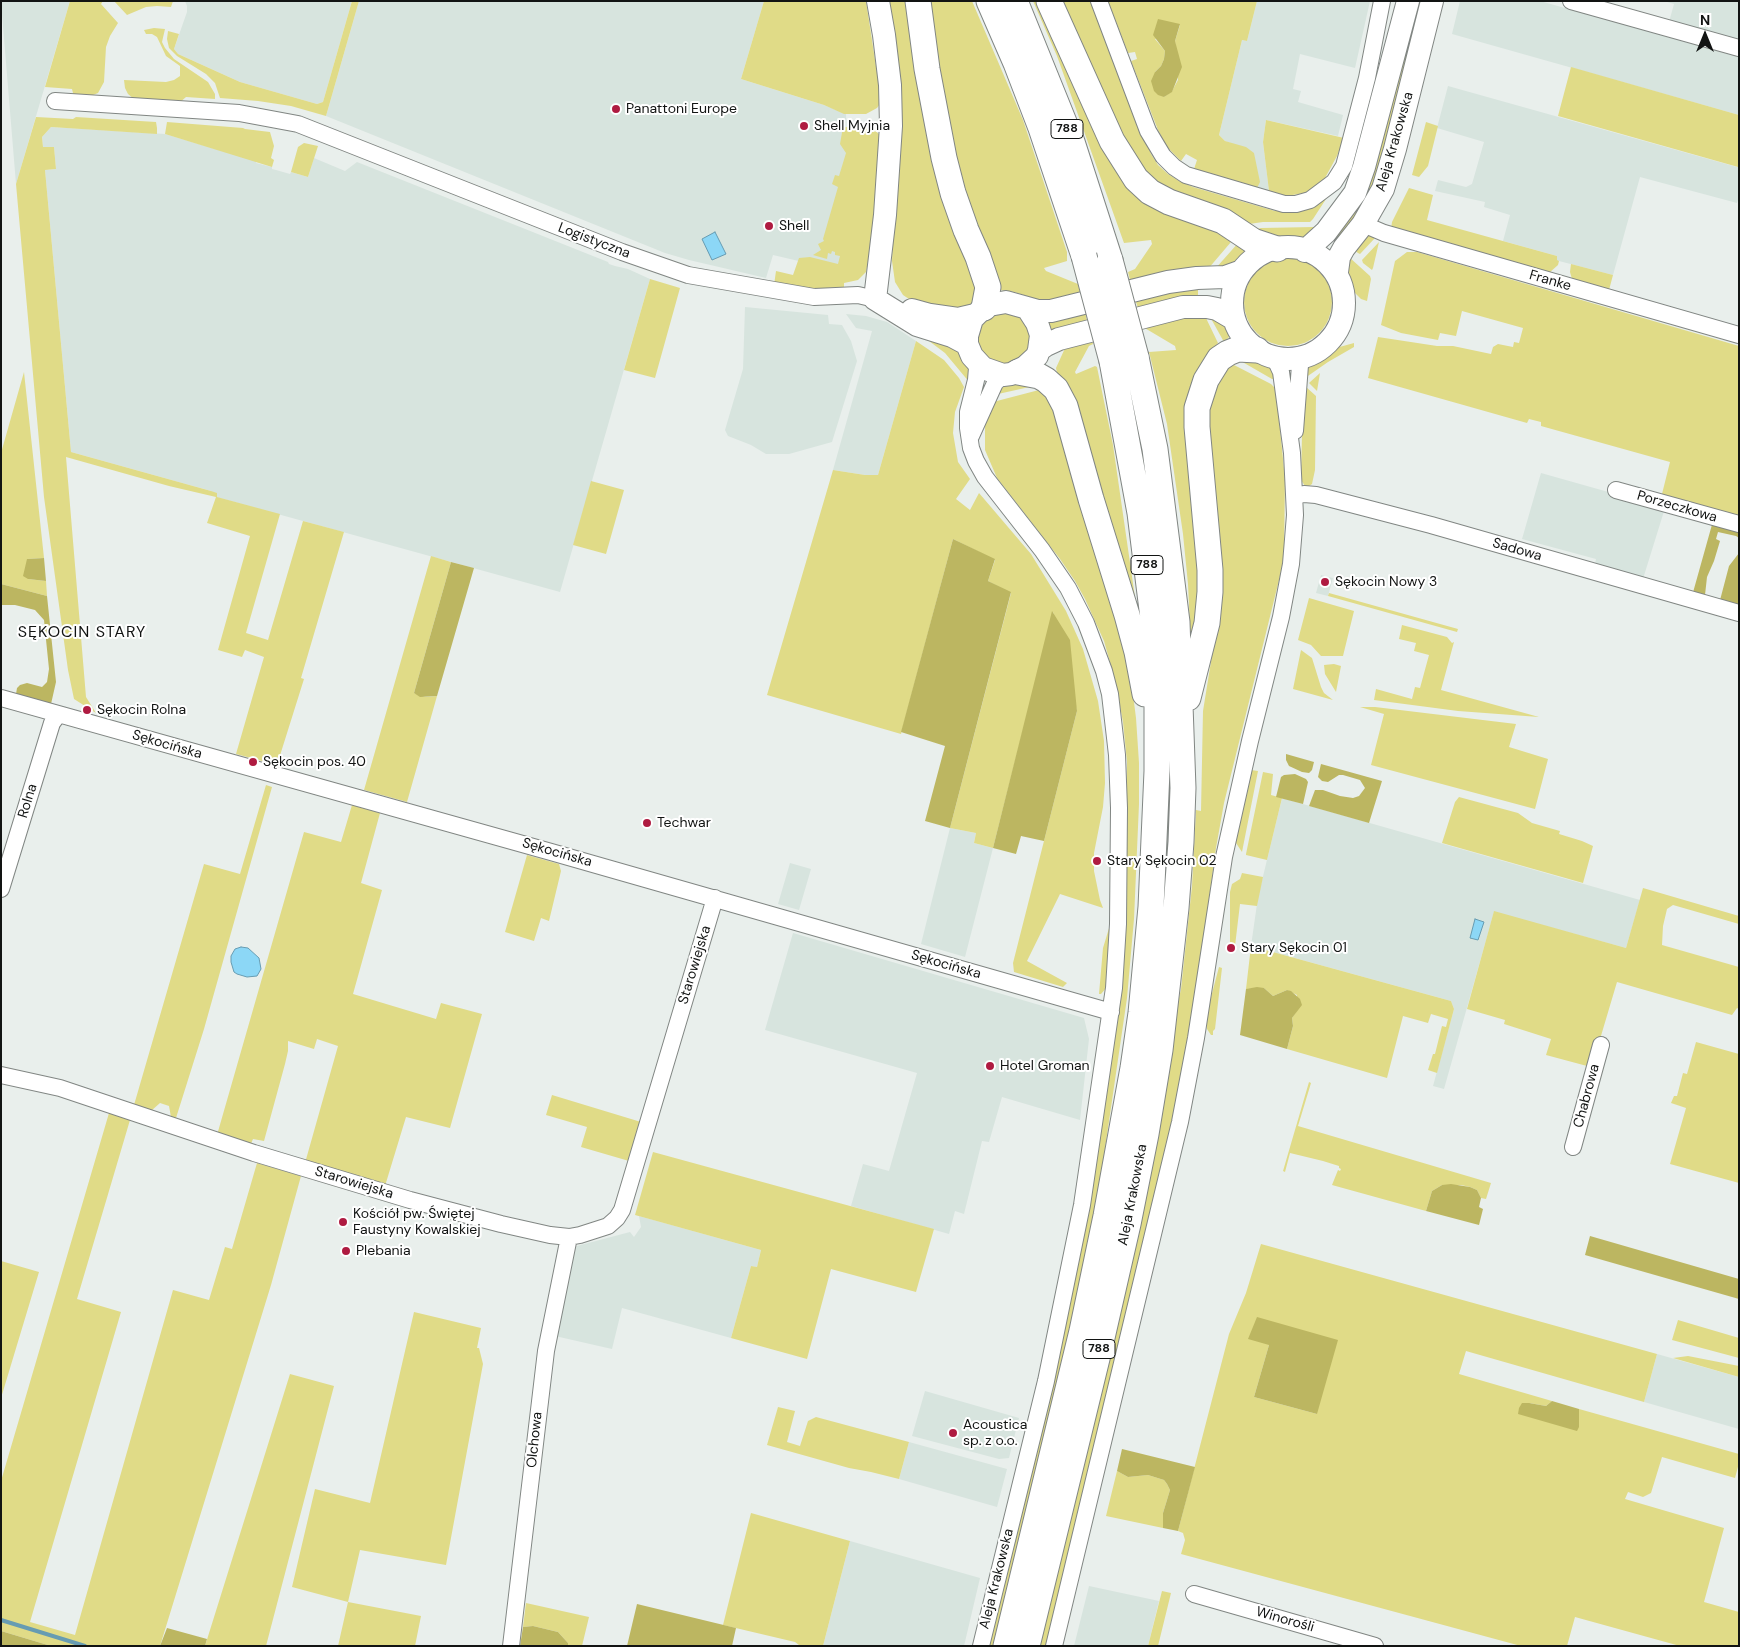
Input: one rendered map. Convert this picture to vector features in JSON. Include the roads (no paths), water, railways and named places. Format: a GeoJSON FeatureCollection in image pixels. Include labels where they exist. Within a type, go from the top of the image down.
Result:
{"type":"FeatureCollection","features":[{"type":"Feature","properties":{"kind":"main road"},"geometry":{"type":"LineString","coordinates":[[875,298],[885,215],[891,126],[890,85],[878,1]]}},
{"type":"Feature","properties":{"kind":"main road"},"geometry":{"type":"LineString","coordinates":[[918,1],[927,69],[944,158],[953,193],[988,287],[980,311],[969,324],[967,336],[972,353]]}},
{"type":"Feature","properties":{"kind":"main road","name":"788"},"geometry":{"type":"LineString","coordinates":[[989,1],[1041,128],[1084,256],[1124,359],[1155,449],[1177,622],[1182,735]]}},
{"type":"Feature","properties":{"kind":"main road","name":"788"},"geometry":{"type":"LineString","coordinates":[[1015,1],[1072,142],[1110,260],[1124,359],[1137,496],[1154,626],[1157,675],[1157,771]]}},
{"type":"Feature","properties":{"kind":"main road"},"geometry":{"type":"LineString","coordinates":[[1049,1],[1112,141],[1136,178],[1150,192],[1169,202],[1223,221],[1248,238],[1277,248],[1306,250],[1324,259],[1337,272],[1341,282],[1344,304],[1343,315],[1339,327],[1325,346],[1316,352],[1294,358],[1238,349],[1219,359],[1206,380],[1197,408],[1197,427],[1210,570],[1210,592],[1207,623],[1190,690],[1182,735]]}},
{"type":"Feature","properties":{"kind":"main road","name":"Aleja Krakowska"},"geometry":{"type":"LineString","coordinates":[[1306,250],[1326,232],[1354,193],[1364,167],[1408,1]]}},
{"type":"Feature","properties":{"kind":"main road","name":"Aleja Krakowska"},"geometry":{"type":"LineString","coordinates":[[1337,272],[1339,257],[1375,205],[1388,174],[1432,1]]}},
{"type":"Feature","properties":{"kind":"main road"},"geometry":{"type":"LineString","coordinates":[[1266,353],[1241,334],[1231,309],[1232,293],[1239,272],[1254,257],[1277,248]]}},
{"type":"Feature","properties":{"kind":"main road"},"geometry":{"type":"LineString","coordinates":[[875,298],[930,315],[958,319],[980,311],[989,305],[1006,302],[1028,309],[1051,311],[1168,282],[1226,276],[1239,272]]}},
{"type":"Feature","properties":{"kind":"main road"},"geometry":{"type":"LineString","coordinates":[[875,298],[917,325],[952,336],[972,353],[983,368],[1010,374],[1032,374],[1046,380],[1056,389],[1065,406],[1093,508],[1137,652],[1157,771]]}},
{"type":"Feature","properties":{"kind":"main road"},"geometry":{"type":"LineString","coordinates":[[1010,374],[1030,363],[1046,345],[1059,339],[1183,307],[1217,309],[1234,319]]}},
{"type":"Feature","properties":{"kind":"main road"},"geometry":{"type":"LineString","coordinates":[[1028,309],[1039,329],[1040,350]]}},
{"type":"Feature","properties":{"kind":"main road","name":"Aleja Krakowska"},"geometry":{"type":"LineString","coordinates":[[1027,1646],[1115,1282],[1146,1134],[1160,1050],[1176,908],[1182,824],[1182,735]]}},
{"type":"Feature","properties":{"kind":"main road","name":"Aleja Krakowska"},"geometry":{"type":"LineString","coordinates":[[1006,1646],[1082,1331],[1122,1132],[1141,1013],[1155,839],[1157,771]]}},
{"type":"Feature","properties":{"kind":"street"},"geometry":{"type":"LineString","coordinates":[[1099,1],[1148,131],[1163,156],[1186,175],[1284,204],[1296,204],[1310,200],[1334,182],[1344,166],[1367,78],[1382,1]]}},
{"type":"Feature","properties":{"kind":"street"},"geometry":{"type":"LineString","coordinates":[[1571,1],[1739,48]]}},
{"type":"Feature","properties":{"kind":"street","name":"Logistyczna"},"geometry":{"type":"LineString","coordinates":[[54,102],[238,113],[298,124],[325,133],[622,252],[688,275],[814,297],[858,295],[875,298]]}},
{"type":"Feature","properties":{"kind":"street","name":"Franke"},"geometry":{"type":"LineString","coordinates":[[1363,224],[1394,236],[1739,335]]}},
{"type":"Feature","properties":{"kind":"street","name":"Aleja Krakowska"},"geometry":{"type":"LineString","coordinates":[[972,353],[977,368],[968,412],[968,428],[976,461],[985,477],[1042,550],[1068,588],[1086,623],[1104,671],[1110,694],[1117,755],[1120,808],[1118,924],[1111,1012],[1082,1205],[1046,1381],[981,1646]]}},
{"type":"Feature","properties":{"kind":"street"},"geometry":{"type":"LineString","coordinates":[[1054,1646],[1186,1095],[1226,850],[1287,589],[1293,549],[1295,496],[1292,453],[1281,372],[1266,353]]}},
{"type":"Feature","properties":{"kind":"street"},"geometry":{"type":"LineString","coordinates":[[1292,453],[1300,365],[1306,355]]}},
{"type":"Feature","properties":{"kind":"street"},"geometry":{"type":"LineString","coordinates":[[970,438],[995,383],[1010,374]]}},
{"type":"Feature","properties":{"kind":"street","name":"Porzeczkowa"},"geometry":{"type":"LineString","coordinates":[[1616,490],[1739,524]]}},
{"type":"Feature","properties":{"kind":"street","name":"Sadowa"},"geometry":{"type":"LineString","coordinates":[[1295,496],[1304,494],[1316,495],[1431,525],[1739,613]]}},
{"type":"Feature","properties":{"kind":"street","name":"Sękocińska"},"geometry":{"type":"LineString","coordinates":[[1,698],[715,898],[1111,1012]]}},
{"type":"Feature","properties":{"kind":"street","name":"Rolna"},"geometry":{"type":"LineString","coordinates":[[1,889],[52,723],[58,714]]}},
{"type":"Feature","properties":{"kind":"street","name":"Starowiejska"},"geometry":{"type":"LineString","coordinates":[[1,1075],[60,1088],[395,1196],[550,1235],[569,1237],[580,1235],[604,1228],[617,1218],[622,1210],[715,898]]}},
{"type":"Feature","properties":{"kind":"street","name":"Chabrowa"},"geometry":{"type":"LineString","coordinates":[[1573,1148],[1601,1045]]}},
{"type":"Feature","properties":{"kind":"street","name":"Olchowa"},"geometry":{"type":"LineString","coordinates":[[511,1646],[546,1351],[569,1237]]}},
{"type":"Feature","properties":{"kind":"street","name":"Winorośli"},"geometry":{"type":"LineString","coordinates":[[1194,1594],[1375,1646]]}},
{"type":"Feature","properties":{"kind":"water"},"geometry":{"type":"Polygon","coordinates":[[[715,232],[726,254],[712,260],[702,239],[715,232]]]}},
{"type":"Feature","properties":{"kind":"water"},"geometry":{"type":"Polygon","coordinates":[[[1475,919],[1484,922],[1478,940],[1470,938],[1475,919]]]}},
{"type":"Feature","properties":{"kind":"water"},"geometry":{"type":"Polygon","coordinates":[[[241,947],[248,948],[259,958],[261,969],[257,976],[247,977],[234,972],[231,956],[235,949],[241,947]]]}},
{"type":"Feature","properties":{"kind":"waterway"},"geometry":{"type":"LineString","coordinates":[[1,1620],[85,1646]]}},
{"type":"Feature","properties":{"kind":"place","name":"Panattoni Europe"},"geometry":{"type":"Point","coordinates":[616,109]}},
{"type":"Feature","properties":{"kind":"place","name":"Shell Myjnia"},"geometry":{"type":"Point","coordinates":[804,126]}},
{"type":"Feature","properties":{"kind":"place","name":"Shell"},"geometry":{"type":"Point","coordinates":[769,226]}},
{"type":"Feature","properties":{"kind":"place","name":"Sękocin Nowy 3"},"geometry":{"type":"Point","coordinates":[1325,582]}},
{"type":"Feature","properties":{"kind":"place","name":"Sękocin Rolna"},"geometry":{"type":"Point","coordinates":[87,710]}},
{"type":"Feature","properties":{"kind":"place","name":"Sękocin pos. 40"},"geometry":{"type":"Point","coordinates":[253,762]}},
{"type":"Feature","properties":{"kind":"place","name":"Techwar"},"geometry":{"type":"Point","coordinates":[647,823]}},
{"type":"Feature","properties":{"kind":"place","name":"Stary Sękocin 02"},"geometry":{"type":"Point","coordinates":[1097,861]}},
{"type":"Feature","properties":{"kind":"place","name":"Stary Sękocin 01"},"geometry":{"type":"Point","coordinates":[1231,948]}},
{"type":"Feature","properties":{"kind":"place","name":"Hotel Groman"},"geometry":{"type":"Point","coordinates":[990,1066]}},
{"type":"Feature","properties":{"kind":"place","name":"Kościół pw. Świętej Faustyny Kowalskiej"},"geometry":{"type":"Point","coordinates":[343,1222]}},
{"type":"Feature","properties":{"kind":"place","name":"Plebania"},"geometry":{"type":"Point","coordinates":[346,1251]}},
{"type":"Feature","properties":{"kind":"place","name":"Acoustica sp. z o.o."},"geometry":{"type":"Point","coordinates":[953,1433]}},
{"type":"Feature","properties":{"kind":"district","name":"SĘKOCIN STARY"},"geometry":{"type":"Point","coordinates":[82,633]}}]}
